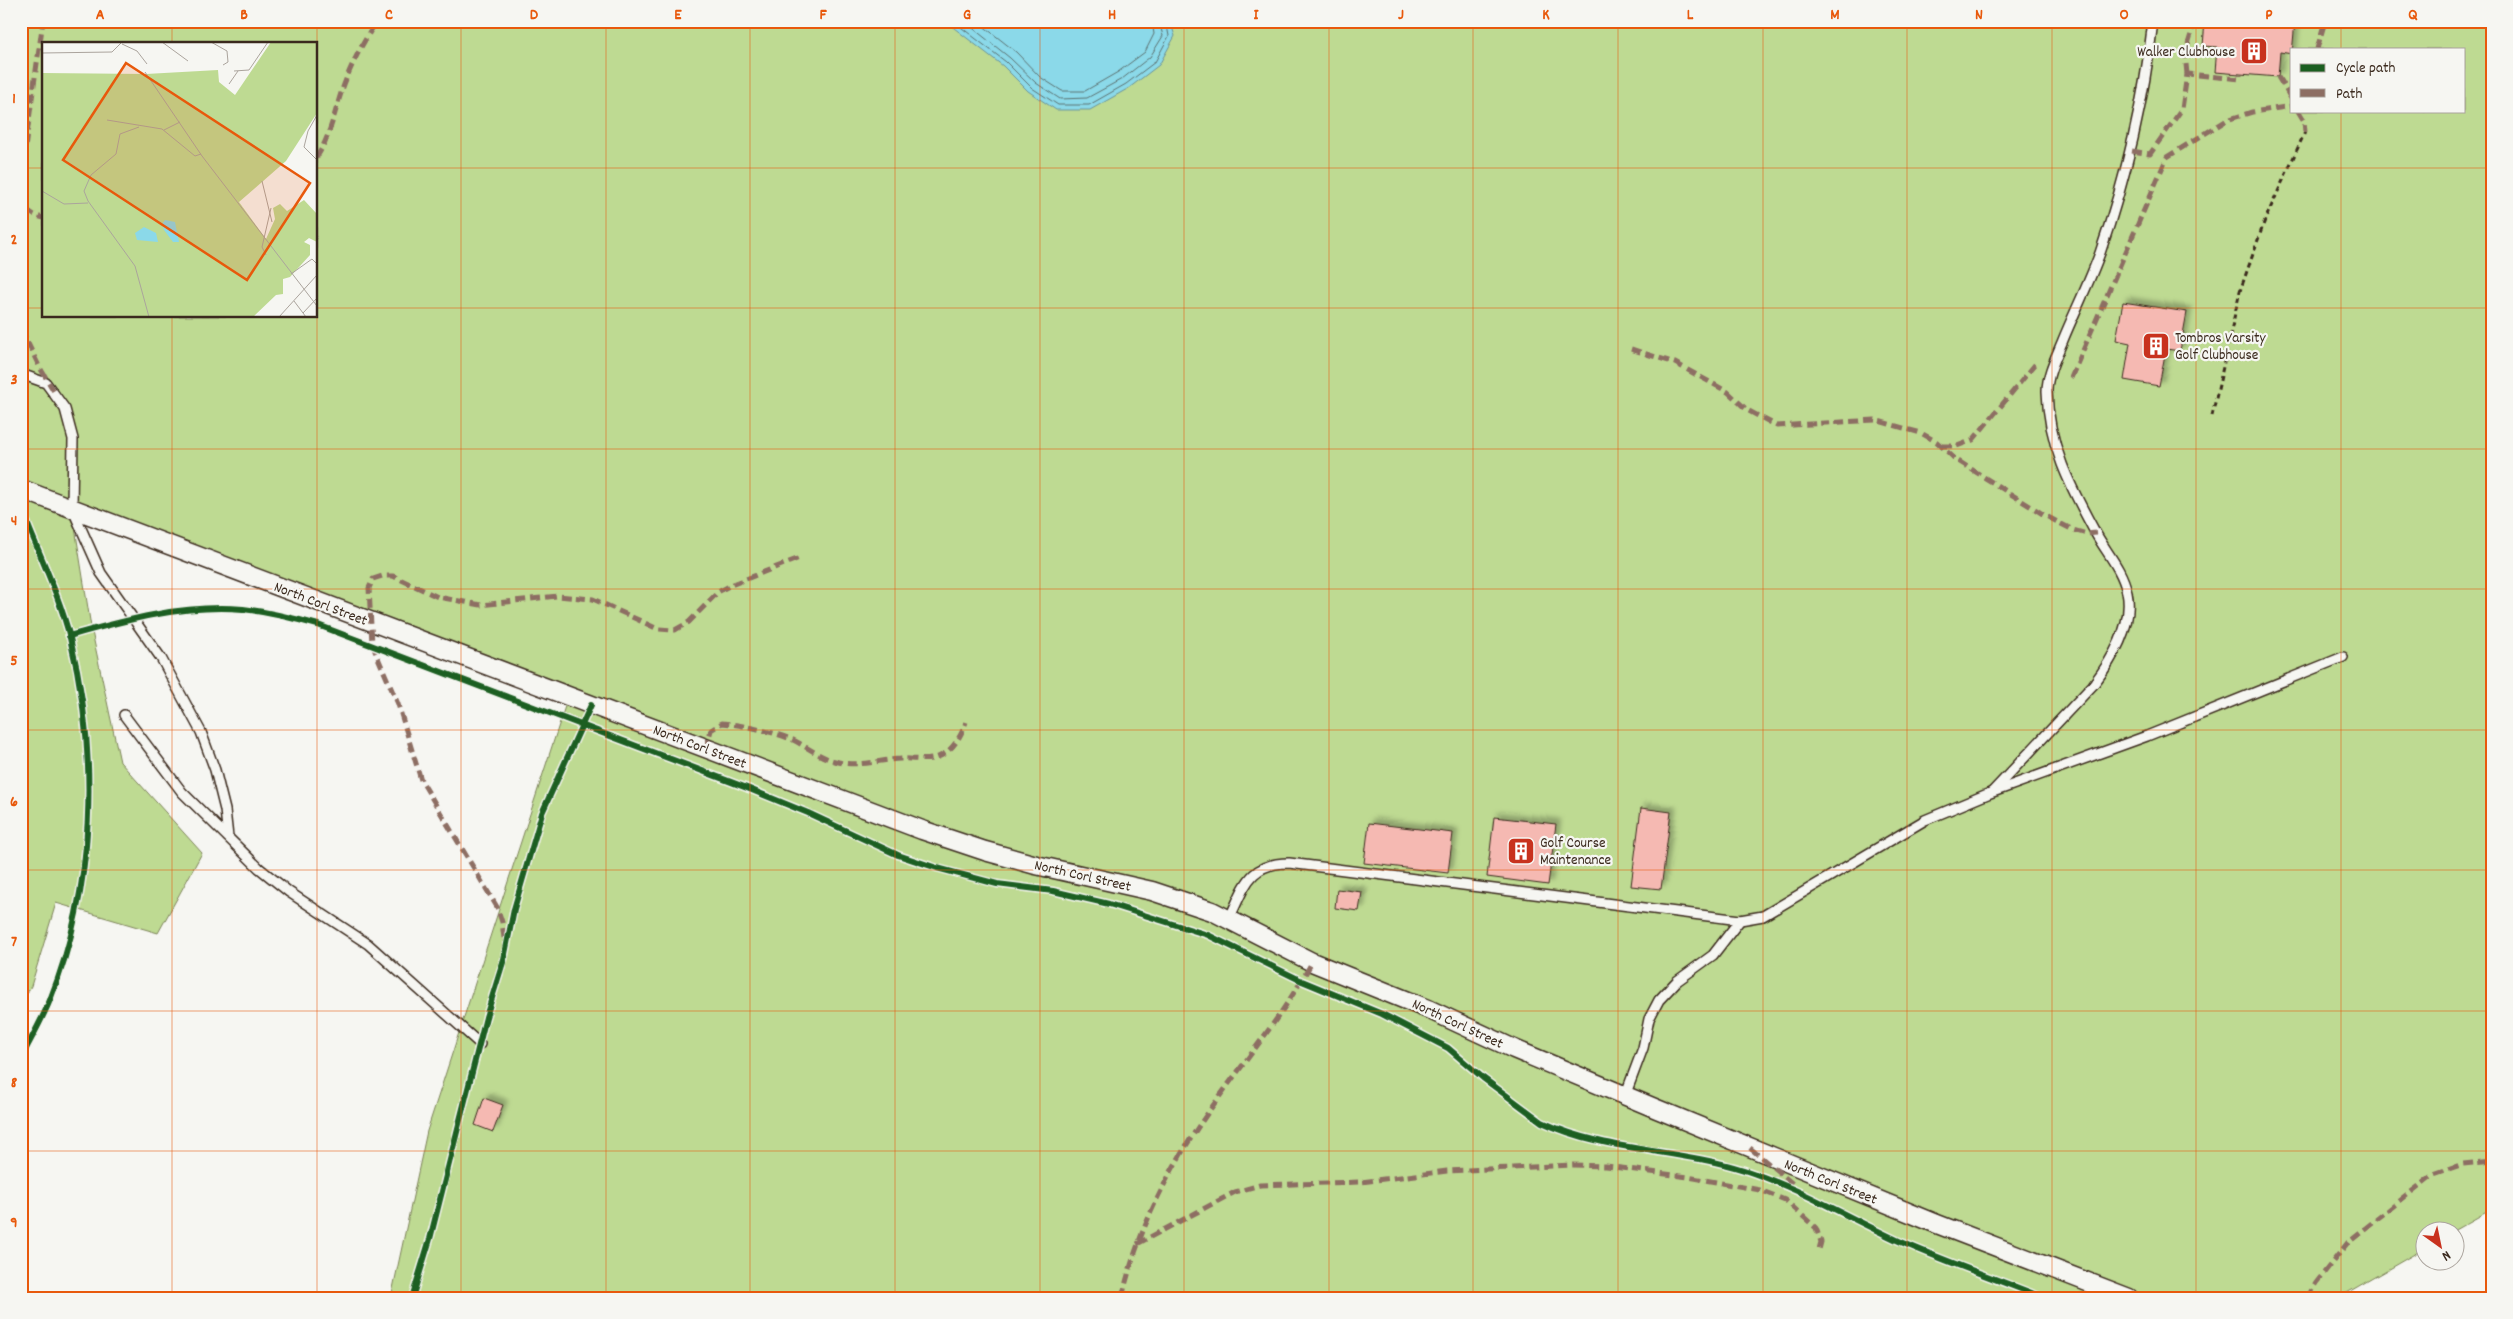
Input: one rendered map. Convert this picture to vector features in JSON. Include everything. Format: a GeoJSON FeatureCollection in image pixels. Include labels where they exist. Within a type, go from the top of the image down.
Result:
{"type":"FeatureCollection","features":[{"type":"Feature","properties":{"kind":"street","name":"North Corl Street"},"geometry":{"type":"LineString","coordinates":[[21,489],[922,830],[985,851],[1036,865],[1152,891],[1212,911],[1312,962],[1428,1009],[1514,1049],[1625,1096],[1937,1224],[2130,1298]]}},
{"type":"Feature","properties":{"kind":"lane"},"geometry":{"type":"LineString","coordinates":[[1990,793],[2093,685],[2108,666],[2124,629],[2128,609],[2127,592],[2113,558],[2096,533],[2059,461],[2052,434],[2047,388],[2056,357],[2099,255],[2132,151],[2153,21]]}},
{"type":"Feature","properties":{"kind":"lane"},"geometry":{"type":"LineString","coordinates":[[21,374],[46,382],[65,409],[73,440],[72,508],[101,573],[161,658],[201,732],[215,770],[225,810],[228,837]]}},
{"type":"Feature","properties":{"kind":"lane"},"geometry":{"type":"LineString","coordinates":[[1229,919],[1252,875],[1261,866],[1273,863],[1289,863],[1740,920],[1763,916],[1917,825],[1990,793],[2147,736],[2343,657]]}},
{"type":"Feature","properties":{"kind":"lane"},"geometry":{"type":"LineString","coordinates":[[124,715],[182,792],[260,868],[289,892],[368,944],[480,1044]]}},
{"type":"Feature","properties":{"kind":"lane"},"geometry":{"type":"LineString","coordinates":[[1625,1096],[1643,1048],[1649,1020],[1659,1000],[1677,981],[1713,955],[1740,920]]}},
{"type":"Feature","properties":{"kind":"path"},"geometry":{"type":"LineString","coordinates":[[2212,416],[2240,292],[2265,220],[2305,132]]}},
{"type":"Feature","properties":{"kind":"green space"},"geometry":{"type":"Polygon","coordinates":[[[21,21],[2492,21],[2492,1209],[2466,1224],[2466,1222],[2416,1222],[2416,1253],[2338,1298],[391,1298],[427,1131],[568,697],[72,509],[91,627],[120,762],[202,853],[158,933],[56,903],[31,986],[21,1004],[21,21]]]}},
{"type":"Feature","properties":{"kind":"water"},"geometry":{"type":"Polygon","coordinates":[[[945,21],[1170,21],[1175,36],[1159,65],[1129,88],[1090,110],[1056,110],[1028,91],[1003,66],[945,21]]]}},
{"type":"Feature","properties":{"kind":"building","name":"Walker Clubhouse"},"geometry":{"type":"Polygon","coordinates":[[[2205,21],[2295,21],[2293,48],[2290,48],[2290,54],[2280,52],[2278,77],[2215,72],[2217,47],[2203,46],[2205,21]]]}},
{"type":"Feature","properties":{"kind":"building","name":"Tombros Varsity Golf Clubhouse"},"geometry":{"type":"Polygon","coordinates":[[[2123,302],[2187,312],[2180,351],[2166,349],[2159,386],[2124,380],[2130,343],[2116,340],[2123,302]]]}},
{"type":"Feature","properties":{"kind":"building"},"geometry":{"type":"Polygon","coordinates":[[[1641,808],[1671,812],[1661,889],[1631,886],[1641,808]]]}},
{"type":"Feature","properties":{"kind":"building","name":"Golf Course Maintenance"},"geometry":{"type":"Polygon","coordinates":[[[1494,817],[1556,824],[1548,885],[1487,877],[1494,817]]]}},
{"type":"Feature","properties":{"kind":"building"},"geometry":{"type":"Polygon","coordinates":[[[1369,823],[1453,833],[1448,873],[1364,863],[1369,823]]]}},
{"type":"Feature","properties":{"kind":"building"},"geometry":{"type":"Polygon","coordinates":[[[1337,889],[1362,892],[1359,911],[1335,908],[1337,889]]]}},
{"type":"Feature","properties":{"kind":"building"},"geometry":{"type":"Polygon","coordinates":[[[484,1098],[503,1105],[493,1132],[475,1125],[484,1098]]]}},
{"type":"Feature","properties":{"kind":"marked path"},"geometry":{"type":"LineString","coordinates":[[21,176],[43,21]]}},
{"type":"Feature","properties":{"kind":"marked path"},"geometry":{"type":"LineString","coordinates":[[318,155],[328,135],[352,65],[377,21]]}},
{"type":"Feature","properties":{"kind":"marked path"},"geometry":{"type":"LineString","coordinates":[[2187,74],[2185,54],[2195,21]]}},
{"type":"Feature","properties":{"kind":"marked path"},"geometry":{"type":"LineString","coordinates":[[2317,48],[2325,21]]}},
{"type":"Feature","properties":{"kind":"marked path"},"geometry":{"type":"LineString","coordinates":[[2132,151],[2150,154],[2182,109],[2187,74],[2240,79],[2240,75]]}},
{"type":"Feature","properties":{"kind":"marked path"},"geometry":{"type":"LineString","coordinates":[[2278,77],[2290,97]]}},
{"type":"Feature","properties":{"kind":"marked path"},"geometry":{"type":"LineString","coordinates":[[2071,378],[2167,157],[2227,120],[2252,112],[2290,106]]}},
{"type":"Feature","properties":{"kind":"marked path"},"geometry":{"type":"LineString","coordinates":[[2299,112],[2304,121],[2305,132]]}},
{"type":"Feature","properties":{"kind":"marked path"},"geometry":{"type":"LineString","coordinates":[[21,195],[25,208],[42,217]]}},
{"type":"Feature","properties":{"kind":"marked path"},"geometry":{"type":"LineString","coordinates":[[21,329],[55,393]]}},
{"type":"Feature","properties":{"kind":"marked path"},"geometry":{"type":"LineString","coordinates":[[1631,349],[1675,363],[1728,392],[1747,410],[1777,426],[1875,420],[1921,433],[1937,442],[1955,459],[2046,516],[2073,530],[2087,534],[2096,533]]}},
{"type":"Feature","properties":{"kind":"marked path"},"geometry":{"type":"LineString","coordinates":[[1942,446],[1957,446],[1973,440],[2037,362]]}},
{"type":"Feature","properties":{"kind":"marked path"},"geometry":{"type":"LineString","coordinates":[[504,938],[502,922],[497,907],[421,780],[398,704],[372,644],[369,588],[373,579],[382,576],[393,576],[438,597],[481,605],[557,596],[593,599],[658,629],[675,630],[689,622],[718,592],[802,557]]}},
{"type":"Feature","properties":{"kind":"marked path"},"geometry":{"type":"LineString","coordinates":[[706,749],[711,730],[722,723],[754,728],[784,736],[823,757],[843,763],[859,764],[900,759],[929,759],[938,757],[948,751],[959,738],[966,722]]}},
{"type":"Feature","properties":{"kind":"marked path"},"geometry":{"type":"LineString","coordinates":[[1122,1298],[1129,1271],[1148,1219],[1172,1170],[1201,1123],[1279,1016],[1312,962]]}},
{"type":"Feature","properties":{"kind":"marked path"},"geometry":{"type":"LineString","coordinates":[[1750,1148],[1793,1184]]}},
{"type":"Feature","properties":{"kind":"marked path"},"geometry":{"type":"LineString","coordinates":[[2307,1298],[2316,1283],[2349,1241],[2434,1174],[2463,1164],[2492,1161]]}},
{"type":"Feature","properties":{"kind":"marked path"},"geometry":{"type":"LineString","coordinates":[[1137,1244],[1235,1192],[1260,1185],[1361,1182],[1447,1171],[1573,1165],[1606,1166],[1688,1177],[1760,1190],[1785,1200],[1816,1228],[1821,1242],[1818,1253]]}},
{"type":"Feature","properties":{"kind":"cycle path"},"geometry":{"type":"LineString","coordinates":[[21,507],[54,589],[70,638],[85,728],[88,775],[88,821],[84,867],[76,912],[65,957],[50,1000],[21,1058]]}},
{"type":"Feature","properties":{"kind":"cycle path"},"geometry":{"type":"LineString","coordinates":[[69,636],[133,619],[177,611],[221,608],[252,610],[318,625],[747,788],[808,813],[898,855],[937,868],[997,884],[1053,891],[1109,904],[1208,935],[1302,981],[1382,1014],[1448,1048],[1483,1078],[1542,1122],[1566,1132],[1591,1139],[1719,1163],[1764,1177],[1804,1194],[1917,1249],[2044,1298]]}},
{"type":"Feature","properties":{"kind":"cycle path"},"geometry":{"type":"LineString","coordinates":[[412,1298],[430,1239],[486,1017],[504,959],[514,909],[542,813],[591,705]]}},
{"type":"Feature","properties":{"kind":"place","name":"Walker Clubhouse"},"geometry":{"type":"Point","coordinates":[2254,51]}},
{"type":"Feature","properties":{"kind":"place","name":"Tombros Varsity Golf Clubhouse"},"geometry":{"type":"Point","coordinates":[2156,346]}},
{"type":"Feature","properties":{"kind":"place","name":"Golf Course Maintenance"},"geometry":{"type":"Point","coordinates":[1521,851]}}]}
